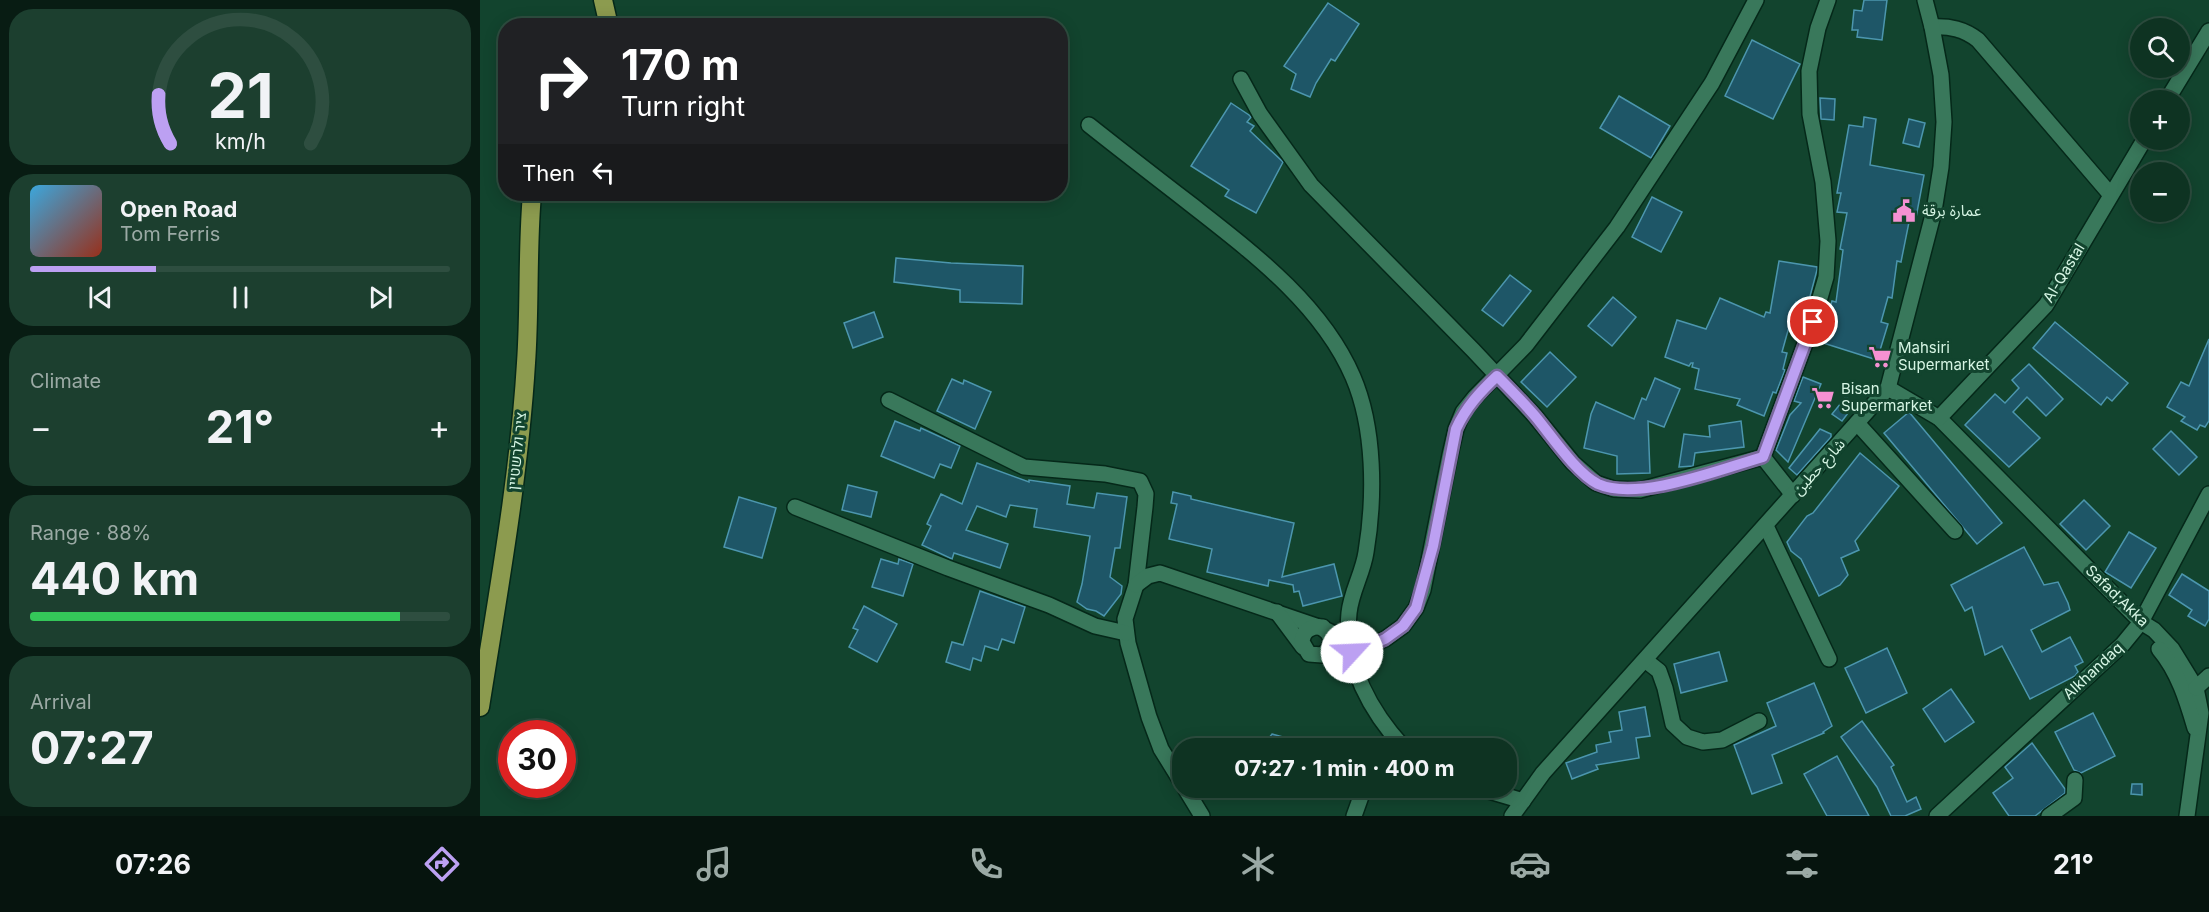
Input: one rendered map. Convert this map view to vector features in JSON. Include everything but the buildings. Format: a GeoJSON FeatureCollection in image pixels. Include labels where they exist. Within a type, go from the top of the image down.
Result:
{"type":"FeatureCollection","features":[{"type":"Feature","properties":{"kind":"main road"},"geometry":{"type":"LineString","coordinates":[[603,0],[607,18]]}},
{"type":"Feature","properties":{"kind":"main road","name":"ציר ולרשטיין"},"geometry":{"type":"LineString","coordinates":[[480,707],[513,494],[522,411],[526,363],[530,201]]}},
{"type":"Feature","properties":{"kind":"street"},"geometry":{"type":"LineString","coordinates":[[1141,542],[1149,567],[1160,573],[1322,628],[1350,641],[1371,645],[1385,639],[1403,626],[1416,608],[1433,546],[1456,429],[1463,412],[1526,345],[1617,226],[1712,82],[1756,0]]}},
{"type":"Feature","properties":{"kind":"street"},"geometry":{"type":"LineString","coordinates":[[1763,457],[1813,322],[1826,277],[1828,241],[1823,182],[1810,114],[1809,71],[1818,28],[1828,0]]}},
{"type":"Feature","properties":{"kind":"street","name":"شارع حطين"},"geometry":{"type":"LineString","coordinates":[[1512,816],[1543,773],[1888,388],[1934,211],[1941,167],[1944,122],[1941,75],[1925,0]]}},
{"type":"Feature","properties":{"kind":"street"},"geometry":{"type":"LineString","coordinates":[[1932,27],[1948,26],[1970,34],[1978,40],[2110,194]]}},
{"type":"Feature","properties":{"kind":"street"},"geometry":{"type":"LineString","coordinates":[[2173,90],[2209,32]]}},
{"type":"Feature","properties":{"kind":"street"},"geometry":{"type":"LineString","coordinates":[[1241,80],[1260,114],[1311,185],[1497,376],[1535,416],[1574,463],[1596,483],[1614,489],[1640,490],[1763,457]]}},
{"type":"Feature","properties":{"kind":"street"},"geometry":{"type":"LineString","coordinates":[[1089,125],[1258,258],[1318,320],[1338,347],[1354,379],[1368,435],[1371,463],[1372,492],[1366,554],[1349,612],[1343,622],[1322,628],[1312,627],[1304,633],[1303,647]]}},
{"type":"Feature","properties":{"kind":"street","name":"Al-Qastal"},"geometry":{"type":"LineString","coordinates":[[1938,418],[2046,305],[2138,150]]}},
{"type":"Feature","properties":{"kind":"street","name":"Safad;Akka"},"geometry":{"type":"LineString","coordinates":[[1888,388],[1938,418],[2141,622],[2154,630],[2172,649],[2196,688],[2200,713],[2195,768],[2187,816]]}},
{"type":"Feature","properties":{"kind":"street"},"geometry":{"type":"LineString","coordinates":[[889,400],[1024,467],[1105,474],[1135,478],[1140,481],[1146,494],[1136,585],[1125,619],[1126,633],[1149,717],[1161,749],[1172,767]]}},
{"type":"Feature","properties":{"kind":"street"},"geometry":{"type":"LineString","coordinates":[[1857,423],[1955,531]]}},
{"type":"Feature","properties":{"kind":"street"},"geometry":{"type":"LineString","coordinates":[[1763,457],[1793,495]]}},
{"type":"Feature","properties":{"kind":"street","name":"Alkhandaq"},"geometry":{"type":"LineString","coordinates":[[1936,816],[2123,644],[2141,622],[2209,494]]}},
{"type":"Feature","properties":{"kind":"street"},"geometry":{"type":"LineString","coordinates":[[795,507],[948,568],[1049,605],[1095,626],[1126,633]]}},
{"type":"Feature","properties":{"kind":"street"},"geometry":{"type":"LineString","coordinates":[[1766,526],[1829,660]]}},
{"type":"Feature","properties":{"kind":"street"},"geometry":{"type":"LineString","coordinates":[[1136,585],[1148,576],[1160,573]]}},
{"type":"Feature","properties":{"kind":"street"},"geometry":{"type":"LineString","coordinates":[[1277,612],[1305,651],[1313,656],[1323,655],[1329,648],[1331,639],[1326,630],[1322,628]]}},
{"type":"Feature","properties":{"kind":"street"},"geometry":{"type":"LineString","coordinates":[[1349,612],[1350,641],[1358,677],[1368,700],[1392,738]]}},
{"type":"Feature","properties":{"kind":"street"},"geometry":{"type":"LineString","coordinates":[[2141,622],[2148,636],[2165,656],[2185,694],[2197,737]]}},
{"type":"Feature","properties":{"kind":"street"},"geometry":{"type":"LineString","coordinates":[[1326,652],[1339,650],[1350,641]]}},
{"type":"Feature","properties":{"kind":"street"},"geometry":{"type":"LineString","coordinates":[[1326,652],[1340,659],[1358,677]]}},
{"type":"Feature","properties":{"kind":"street"},"geometry":{"type":"LineString","coordinates":[[1645,660],[1659,671],[1673,724],[1687,737],[1703,742],[1722,740],[1759,721]]}},
{"type":"Feature","properties":{"kind":"street"},"geometry":{"type":"LineString","coordinates":[[2196,688],[2209,676]]}},
{"type":"Feature","properties":{"kind":"street"},"geometry":{"type":"LineString","coordinates":[[2049,816],[2074,798],[2074,780]]}},
{"type":"Feature","properties":{"kind":"street"},"geometry":{"type":"LineString","coordinates":[[1191,798],[1202,816]]}},
{"type":"Feature","properties":{"kind":"street"},"geometry":{"type":"LineString","coordinates":[[1354,816],[1360,798]]}},
{"type":"Feature","properties":{"kind":"street"},"geometry":{"type":"LineString","coordinates":[[1513,798],[1523,801]]}},
{"type":"Feature","properties":{"kind":"place","name":"عمارة برقة"},"geometry":{"type":"Point","coordinates":[1904,211]}},
{"type":"Feature","properties":{"kind":"place","name":"Mahsiri Supermarket"},"geometry":{"type":"Point","coordinates":[1880,357]}},
{"type":"Feature","properties":{"kind":"place","name":"Bisan Supermarket"},"geometry":{"type":"Point","coordinates":[1823,398]}},
{"type":"Feature","properties":{"kind":"route"},"geometry":{"type":"LineString","coordinates":[[1352,652],[1350,641],[1371,645],[1385,639],[1403,626],[1416,608],[1423,590],[1433,546],[1456,429],[1463,412],[1497,376],[1535,416],[1574,463],[1596,483],[1614,489],[1640,490],[1667,485],[1763,457],[1813,322]]}}]}
